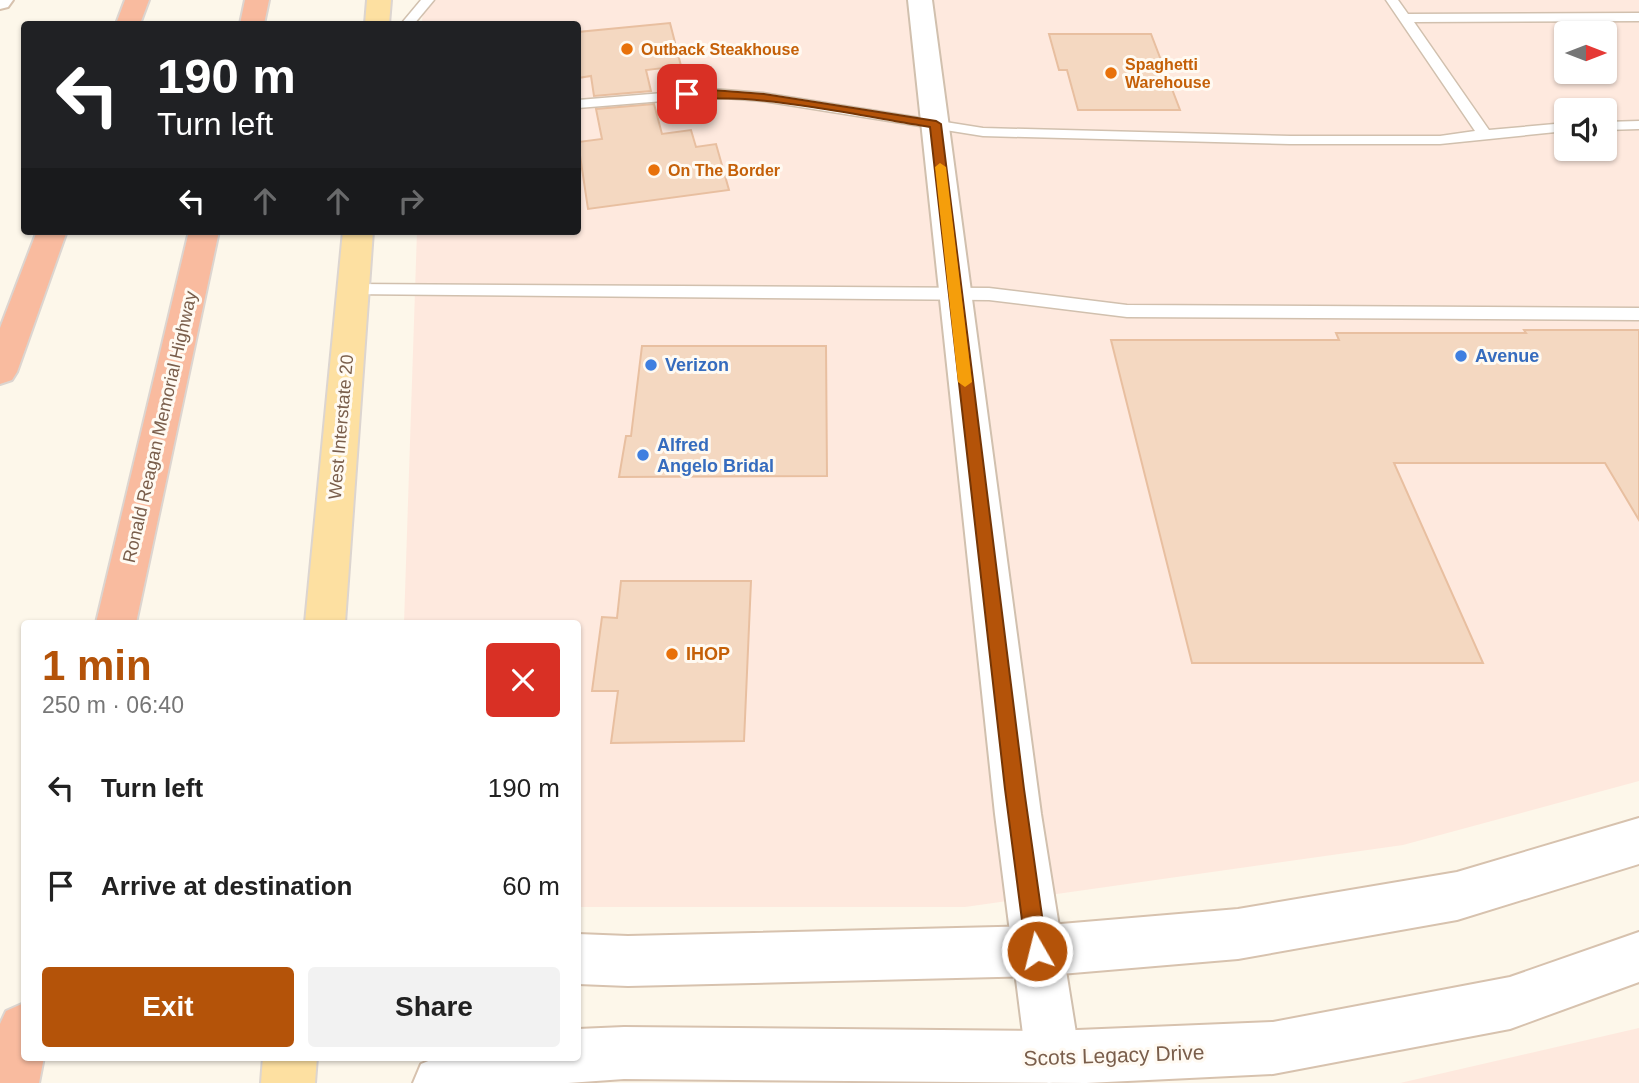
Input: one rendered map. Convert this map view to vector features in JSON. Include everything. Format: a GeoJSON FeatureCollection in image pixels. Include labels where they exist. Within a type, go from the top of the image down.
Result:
{"type":"FeatureCollection","features":[{"type":"Feature","properties":{"kind":"highway"},"geometry":{"type":"LineString","coordinates":[[129,21],[137,0]]}},
{"type":"Feature","properties":{"kind":"highway"},"geometry":{"type":"LineString","coordinates":[[253,21],[257,0]]}},
{"type":"Feature","properties":{"kind":"highway"},"geometry":{"type":"LineString","coordinates":[[0,372],[51,235]]}},
{"type":"Feature","properties":{"kind":"highway","name":"Ronald Reagan Memorial Highway"},"geometry":{"type":"LineString","coordinates":[[117,620],[203,235]]}},
{"type":"Feature","properties":{"kind":"highway"},"geometry":{"type":"LineString","coordinates":[[12,1083],[21,1043]]}},
{"type":"Feature","properties":{"kind":"main road"},"geometry":{"type":"LineString","coordinates":[[377,21],[379,0]]}},
{"type":"Feature","properties":{"kind":"main road","name":"West Interstate 20"},"geometry":{"type":"LineString","coordinates":[[325,620],[358,235]]}},
{"type":"Feature","properties":{"kind":"main road"},"geometry":{"type":"LineString","coordinates":[[288,1083],[290,1061]]}},
{"type":"Feature","properties":{"kind":"street"},"geometry":{"type":"LineString","coordinates":[[920,0],[1037,951],[1053,1058]]}},
{"type":"Feature","properties":{"kind":"street"},"geometry":{"type":"LineString","coordinates":[[581,959],[628,961],[1037,951],[1238,934],[1457,896],[1639,841]]}},
{"type":"Feature","properties":{"kind":"street","name":"Scots Legacy Drive"},"geometry":{"type":"LineString","coordinates":[[581,1056],[624,1052],[1053,1058],[1273,1048],[1510,1003],[1639,957]]}},
{"type":"Feature","properties":{"kind":"street"},"geometry":{"type":"LineString","coordinates":[[440,1083],[506,1062],[518,1061]]}},
{"type":"Feature","properties":{"kind":"lane"},"geometry":{"type":"LineString","coordinates":[[410,21],[428,0]]}},
{"type":"Feature","properties":{"kind":"lane"},"geometry":{"type":"LineString","coordinates":[[1392,0],[1485,135]]}},
{"type":"Feature","properties":{"kind":"lane"},"geometry":{"type":"LineString","coordinates":[[1404,18],[1639,18]]}},
{"type":"Feature","properties":{"kind":"lane"},"geometry":{"type":"LineString","coordinates":[[581,104],[712,93],[764,97],[984,132],[1290,141],[1410,141],[1554,128]]}},
{"type":"Feature","properties":{"kind":"lane"},"geometry":{"type":"LineString","coordinates":[[1617,126],[1639,125]]}},
{"type":"Feature","properties":{"kind":"lane"},"geometry":{"type":"LineString","coordinates":[[353,290],[989,294],[1126,311],[1639,314]]}},
{"type":"Feature","properties":{"kind":"shaded area"},"geometry":{"type":"Polygon","coordinates":[[[423,0],[1639,0],[1639,781],[1403,845],[965,907],[581,907],[581,620],[404,620],[417,235],[581,235],[581,21],[422,21],[423,0]]]}},
{"type":"Feature","properties":{"kind":"shaded area"},"geometry":{"type":"Polygon","coordinates":[[[1639,1028],[1639,1083],[1400,1083],[1639,1028]]]}},
{"type":"Feature","properties":{"kind":"building","name":"Outback Steakhouse"},"geometry":{"type":"Polygon","coordinates":[[[670,23],[681,66],[646,70],[651,91],[594,96],[591,76],[581,78],[581,32],[670,23]]]}},
{"type":"Feature","properties":{"kind":"building"},"geometry":{"type":"Polygon","coordinates":[[[1049,34],[1151,34],[1180,110],[1078,110],[1067,70],[1059,70],[1049,34]]]}},
{"type":"Feature","properties":{"kind":"building"},"geometry":{"type":"Polygon","coordinates":[[[654,104],[662,134],[691,130],[696,147],[716,144],[729,190],[588,209],[581,162],[581,142],[602,139],[596,109],[654,104]]]}},
{"type":"Feature","properties":{"kind":"building"},"geometry":{"type":"Polygon","coordinates":[[[1524,330],[1639,330],[1639,520],[1605,463],[1394,463],[1483,663],[1192,663],[1111,340],[1339,340],[1336,333],[1526,333],[1524,330]]]}},
{"type":"Feature","properties":{"kind":"building"},"geometry":{"type":"Polygon","coordinates":[[[642,346],[826,346],[827,476],[619,477],[626,436],[631,436],[642,346]]]}},
{"type":"Feature","properties":{"kind":"building","name":"IHOP"},"geometry":{"type":"Polygon","coordinates":[[[621,581],[751,581],[744,741],[611,743],[618,691],[592,691],[602,617],[617,618],[621,581]]]}},
{"type":"Feature","properties":{"kind":"slow traffic"},"geometry":{"type":"LineString","coordinates":[[940,167],[965,382]]}},
{"type":"Feature","properties":{"kind":"place","name":"Outback Steakhouse"},"geometry":{"type":"Point","coordinates":[627,49]}},
{"type":"Feature","properties":{"kind":"place","name":"Spaghetti Warehouse"},"geometry":{"type":"Point","coordinates":[1111,73]}},
{"type":"Feature","properties":{"kind":"place","name":"On The Border"},"geometry":{"type":"Point","coordinates":[654,170]}},
{"type":"Feature","properties":{"kind":"place","name":"Avenue"},"geometry":{"type":"Point","coordinates":[1461,356]}},
{"type":"Feature","properties":{"kind":"place","name":"Verizon"},"geometry":{"type":"Point","coordinates":[651,365]}},
{"type":"Feature","properties":{"kind":"place","name":"Alfred Angelo Bridal"},"geometry":{"type":"Point","coordinates":[643,455]}},
{"type":"Feature","properties":{"kind":"place","name":"IHOP"},"geometry":{"type":"Point","coordinates":[672,654]}},
{"type":"Feature","properties":{"kind":"route"},"geometry":{"type":"LineString","coordinates":[[687,94],[764,97],[936,124],[1014,789],[1037,951]]}}]}
